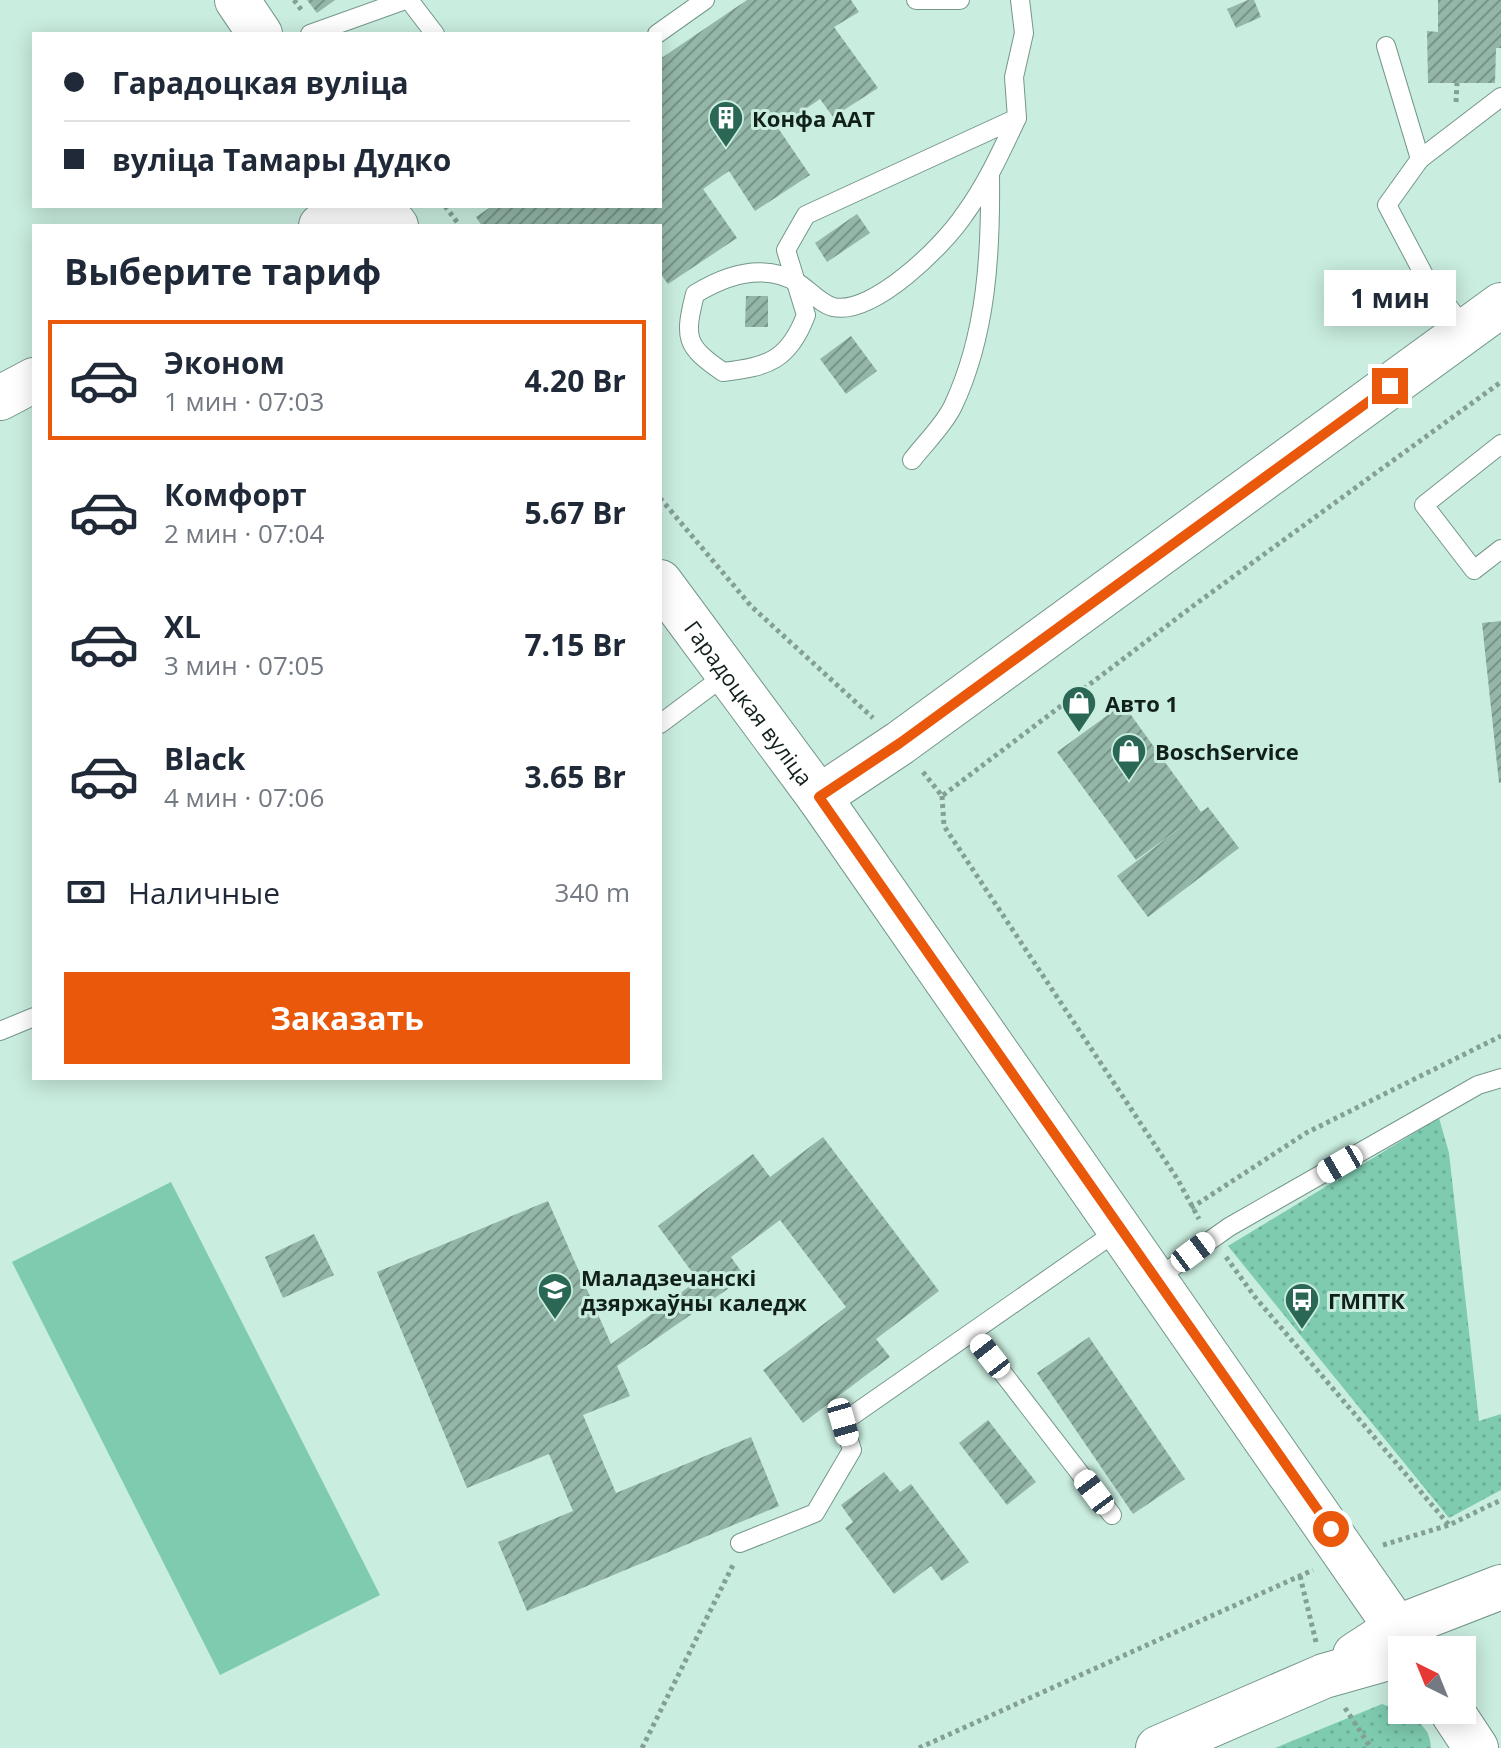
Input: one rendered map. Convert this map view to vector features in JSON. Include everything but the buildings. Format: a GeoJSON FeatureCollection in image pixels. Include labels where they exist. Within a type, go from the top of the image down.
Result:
{"type":"FeatureCollection","features":[{"type":"Feature","properties":{"kind":"street"},"geometry":{"type":"LineString","coordinates":[[237,0],[259,32]]}},
{"type":"Feature","properties":{"kind":"street"},"geometry":{"type":"LineString","coordinates":[[325,224],[353,208]]}},
{"type":"Feature","properties":{"kind":"street"},"geometry":{"type":"LineString","coordinates":[[382,208],[394,224]]}},
{"type":"Feature","properties":{"kind":"street"},"geometry":{"type":"LineString","coordinates":[[819,797],[900,743],[1501,305]]}},
{"type":"Feature","properties":{"kind":"street"},"geometry":{"type":"LineString","coordinates":[[0,398],[32,381]]}},
{"type":"Feature","properties":{"kind":"street","name":"Гарадоцкая вуліца"},"geometry":{"type":"LineString","coordinates":[[662,585],[819,797],[1349,1555],[1401,1636]]}},
{"type":"Feature","properties":{"kind":"street"},"geometry":{"type":"LineString","coordinates":[[1422,1636],[1501,1587]]}},
{"type":"Feature","properties":{"kind":"street"},"geometry":{"type":"LineString","coordinates":[[1433,1636],[1501,1613]]}},
{"type":"Feature","properties":{"kind":"street"},"geometry":{"type":"LineString","coordinates":[[1158,1748],[1327,1674],[1388,1652]]}},
{"type":"Feature","properties":{"kind":"street"},"geometry":{"type":"LineString","coordinates":[[1460,1724],[1476,1748]]}},
{"type":"Feature","properties":{"kind":"lane"},"geometry":{"type":"LineString","coordinates":[[316,32],[407,0],[433,32]]}},
{"type":"Feature","properties":{"kind":"lane"},"geometry":{"type":"LineString","coordinates":[[660,32],[705,0]]}},
{"type":"Feature","properties":{"kind":"lane"},"geometry":{"type":"LineString","coordinates":[[916,0],[960,0]]}},
{"type":"Feature","properties":{"kind":"lane"},"geometry":{"type":"LineString","coordinates":[[1017,118],[806,215],[786,250],[794,281],[806,315],[797,340],[762,367],[723,372],[696,354],[687,326],[695,294],[722,278],[758,271],[794,281],[832,306],[850,307],[889,290],[963,218],[990,174],[1017,118],[1014,77],[1024,33],[1020,0]]}},
{"type":"Feature","properties":{"kind":"lane"},"geometry":{"type":"LineString","coordinates":[[1386,46],[1420,159]]}},
{"type":"Feature","properties":{"kind":"lane"},"geometry":{"type":"LineString","coordinates":[[1467,331],[1424,275],[1387,205],[1420,159],[1501,97]]}},
{"type":"Feature","properties":{"kind":"lane"},"geometry":{"type":"LineString","coordinates":[[912,460],[953,408],[977,335],[990,249],[990,174]]}},
{"type":"Feature","properties":{"kind":"lane"},"geometry":{"type":"LineString","coordinates":[[1501,444],[1424,505],[1474,570],[1501,549]]}},
{"type":"Feature","properties":{"kind":"lane"},"geometry":{"type":"LineString","coordinates":[[662,722],[728,673]]}},
{"type":"Feature","properties":{"kind":"lane"},"geometry":{"type":"LineString","coordinates":[[0,1031],[32,1018]]}},
{"type":"Feature","properties":{"kind":"lane"},"geometry":{"type":"LineString","coordinates":[[1156,1279],[1212,1238],[1478,1085],[1501,1078]]}},
{"type":"Feature","properties":{"kind":"lane"},"geometry":{"type":"LineString","coordinates":[[740,1543],[815,1513],[852,1450],[843,1422],[1122,1228]]}},
{"type":"Feature","properties":{"kind":"lane"},"geometry":{"type":"LineString","coordinates":[[972,1333],[1112,1515]]}},
{"type":"Feature","properties":{"kind":"path"},"geometry":{"type":"LineString","coordinates":[[942,796],[944,826],[1178,1180],[1191,1208],[1255,1297],[1449,1525]]}},
{"type":"Feature","properties":{"kind":"path"},"geometry":{"type":"LineString","coordinates":[[1191,1208],[1306,1133],[1501,1036]]}},
{"type":"Feature","properties":{"kind":"path"},"geometry":{"type":"LineString","coordinates":[[919,1748],[1349,1555],[1449,1525],[1501,1500]]}},
{"type":"Feature","properties":{"kind":"path"},"geometry":{"type":"LineString","coordinates":[[642,1748],[730,1575],[740,1543]]}},
{"type":"Feature","properties":{"kind":"path"},"geometry":{"type":"LineString","coordinates":[[1300,1576],[1327,1674],[1371,1748]]}},
{"type":"Feature","properties":{"kind":"green space"},"geometry":{"type":"Polygon","coordinates":[[[1439,1118],[1449,1153],[1479,1421],[1501,1414],[1501,1490],[1449,1518],[1228,1246],[1439,1118]]]}},
{"type":"Feature","properties":{"kind":"green space"},"geometry":{"type":"Polygon","coordinates":[[[171,1182],[380,1595],[220,1675],[12,1262],[171,1182]]]}},
{"type":"Feature","properties":{"kind":"green space"},"geometry":{"type":"Polygon","coordinates":[[[1382,1704],[1388,1706],[1388,1724],[1421,1724],[1430,1739],[1431,1748],[1275,1748],[1382,1704]]]}},
{"type":"Feature","properties":{"kind":"place","name":"Конфа ААТ"},"geometry":{"type":"Point","coordinates":[726,149]}},
{"type":"Feature","properties":{"kind":"place","name":"Авто 1"},"geometry":{"type":"Point","coordinates":[1079,734]}},
{"type":"Feature","properties":{"kind":"place","name":"BoschService"},"geometry":{"type":"Point","coordinates":[1129,782]}},
{"type":"Feature","properties":{"kind":"place","name":"Маладзечанскі дзяржаўны каледж"},"geometry":{"type":"Point","coordinates":[555,1321]}},
{"type":"Feature","properties":{"kind":"place","name":"ГМПТК"},"geometry":{"type":"Point","coordinates":[1302,1331]}},
{"type":"Feature","properties":{"kind":"route"},"geometry":{"type":"LineString","coordinates":[[1331,1529],[819,797],[900,743],[1390,386]]}}]}
